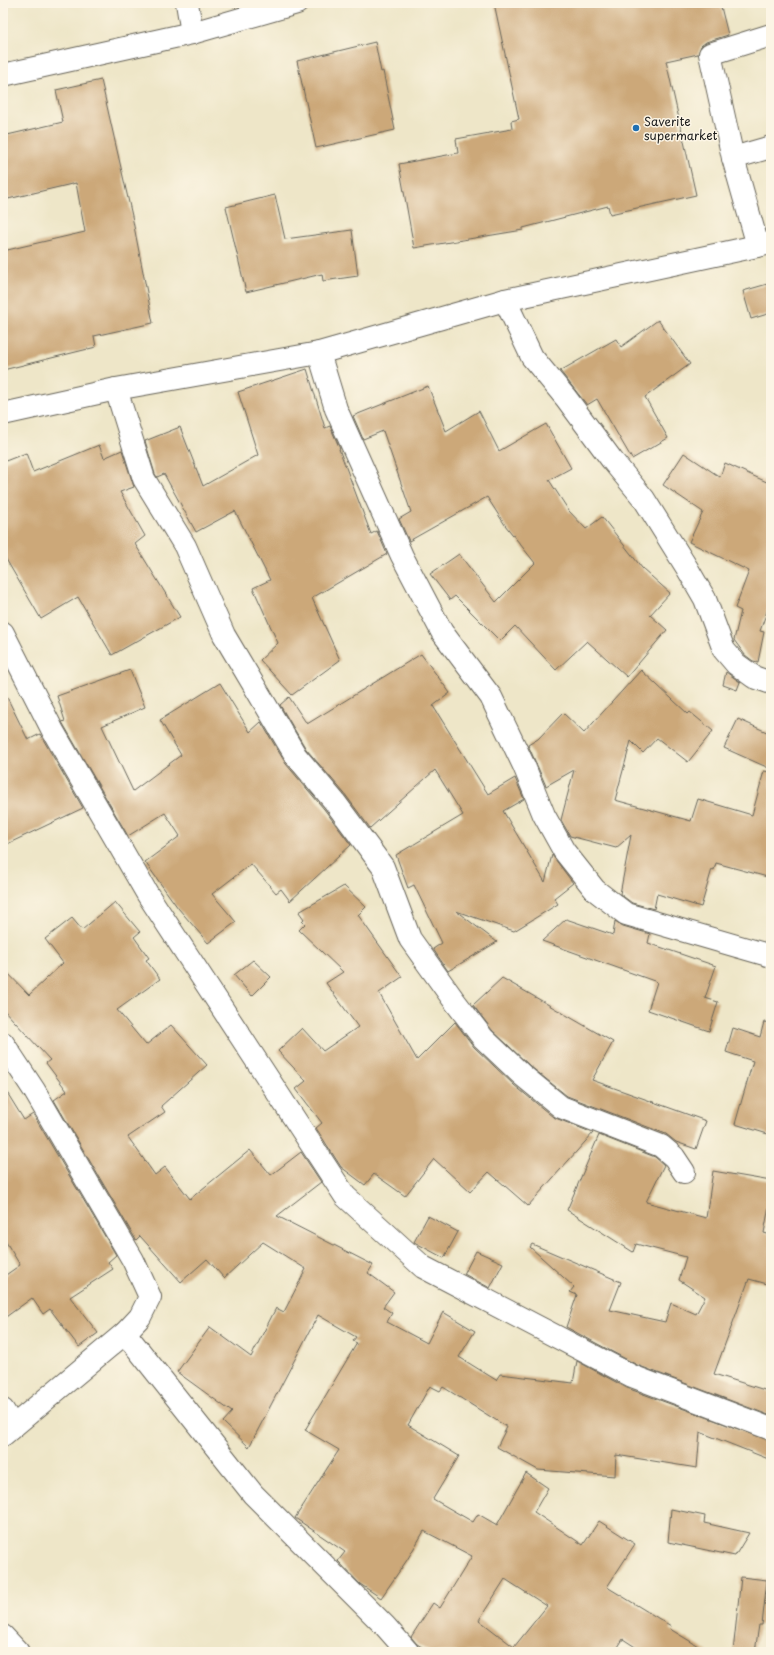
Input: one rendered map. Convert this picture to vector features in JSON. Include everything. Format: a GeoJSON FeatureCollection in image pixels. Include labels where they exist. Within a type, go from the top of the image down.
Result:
{"type":"FeatureCollection","features":[{"type":"Feature","properties":{"kind":"street"},"geometry":{"type":"LineString","coordinates":[[187,3],[192,33]]}},
{"type":"Feature","properties":{"kind":"street"},"geometry":{"type":"LineString","coordinates":[[3,75],[192,33],[297,3]]}},
{"type":"Feature","properties":{"kind":"street"},"geometry":{"type":"LineString","coordinates":[[3,414],[116,390],[319,353],[505,300],[764,245],[733,158],[710,54],[771,35]]}},
{"type":"Feature","properties":{"kind":"street"},"geometry":{"type":"LineString","coordinates":[[733,158],[771,147]]}},
{"type":"Feature","properties":{"kind":"street"},"geometry":{"type":"LineString","coordinates":[[505,300],[532,357],[566,398],[612,460],[644,499],[684,562],[705,599],[724,650],[736,664],[754,677],[771,683]]}},
{"type":"Feature","properties":{"kind":"street"},"geometry":{"type":"LineString","coordinates":[[319,353],[336,409],[402,556],[442,632],[490,697],[524,766],[544,815],[564,851],[595,890],[626,914],[771,956]]}},
{"type":"Feature","properties":{"kind":"street"},"geometry":{"type":"LineString","coordinates":[[116,390],[144,479],[185,546],[224,635],[296,756],[334,801],[383,867],[410,939],[453,999],[483,1038],[522,1075],[561,1107],[661,1146],[674,1157],[684,1172]]}},
{"type":"Feature","properties":{"kind":"street"},"geometry":{"type":"LineString","coordinates":[[3,633],[52,731],[148,895],[345,1196],[423,1267],[632,1376],[771,1428]]}},
{"type":"Feature","properties":{"kind":"street"},"geometry":{"type":"LineString","coordinates":[[3,1043],[34,1090],[129,1253],[150,1297],[140,1317],[125,1333],[6,1424]]}},
{"type":"Feature","properties":{"kind":"street"},"geometry":{"type":"LineString","coordinates":[[125,1333],[252,1494],[385,1626],[408,1652]]}},
{"type":"Feature","properties":{"kind":"street"},"geometry":{"type":"LineString","coordinates":[[3,1636],[18,1652]]}},
{"type":"Feature","properties":{"kind":"building"},"geometry":{"type":"Polygon","coordinates":[[[494,3],[720,3],[728,35],[706,42],[701,46],[698,54],[666,61],[696,195],[610,214],[608,206],[523,228],[523,230],[414,248],[399,164],[458,153],[456,139],[512,129],[511,121],[519,119],[494,3]]]}},
{"type":"Feature","properties":{"kind":"building"},"geometry":{"type":"Polygon","coordinates":[[[375,42],[381,72],[383,71],[395,130],[316,148],[297,61],[375,42]]]}},
{"type":"Feature","properties":{"kind":"building"},"geometry":{"type":"Polygon","coordinates":[[[101,80],[132,216],[153,323],[94,336],[96,347],[3,370],[3,251],[85,232],[76,183],[8,199],[6,190],[3,190],[3,136],[63,122],[56,90],[101,80]]]}},
{"type":"Feature","properties":{"kind":"building"},"geometry":{"type":"Polygon","coordinates":[[[275,195],[285,239],[352,230],[358,276],[323,281],[322,274],[246,292],[226,207],[275,195]]]}},
{"type":"Feature","properties":{"kind":"building"},"geometry":{"type":"Polygon","coordinates":[[[771,283],[771,313],[751,319],[743,291],[771,283]]]}},
{"type":"Feature","properties":{"kind":"building"},"geometry":{"type":"Polygon","coordinates":[[[658,320],[690,364],[645,397],[668,438],[632,459],[597,399],[587,405],[560,371],[616,339],[621,347],[658,320]]]}},
{"type":"Feature","properties":{"kind":"building"},"geometry":{"type":"Polygon","coordinates":[[[307,369],[325,428],[330,426],[340,449],[371,534],[377,531],[387,554],[312,598],[340,660],[292,695],[260,660],[278,643],[253,588],[270,580],[235,511],[196,532],[164,474],[157,477],[155,474],[145,441],[180,427],[203,486],[258,455],[238,392],[307,369]]]}},
{"type":"Feature","properties":{"kind":"building"},"geometry":{"type":"Polygon","coordinates":[[[428,386],[446,431],[479,411],[499,451],[546,424],[571,468],[549,480],[569,511],[586,529],[602,517],[642,568],[670,593],[650,615],[667,630],[627,677],[587,641],[556,670],[515,626],[500,641],[455,596],[450,600],[430,574],[459,554],[496,602],[535,563],[505,525],[487,497],[409,541],[399,519],[411,512],[383,431],[363,439],[353,416],[428,386]]]}},
{"type":"Feature","properties":{"kind":"building"},"geometry":{"type":"Polygon","coordinates":[[[99,445],[104,458],[122,450],[134,487],[120,492],[145,536],[135,544],[180,617],[112,655],[78,597],[41,619],[3,554],[3,462],[26,453],[33,472],[99,445]]]}},
{"type":"Feature","properties":{"kind":"building"},"geometry":{"type":"Polygon","coordinates":[[[684,453],[720,477],[725,463],[771,484],[771,600],[760,631],[764,632],[758,662],[753,661],[745,655],[734,640],[741,611],[735,608],[749,571],[689,542],[703,512],[663,485],[684,453]]]}},
{"type":"Feature","properties":{"kind":"building"},"geometry":{"type":"Polygon","coordinates":[[[421,654],[450,693],[433,706],[488,794],[515,778],[524,799],[503,811],[545,882],[552,855],[573,883],[554,898],[558,904],[514,931],[456,911],[497,942],[448,971],[433,949],[442,943],[414,885],[408,888],[396,855],[463,815],[435,770],[370,828],[344,793],[306,749],[280,705],[289,697],[307,724],[421,654]]]}},
{"type":"Feature","properties":{"kind":"building"},"geometry":{"type":"Polygon","coordinates":[[[130,670],[145,707],[102,726],[133,791],[181,755],[160,720],[220,683],[250,732],[261,722],[286,764],[324,809],[351,845],[290,901],[281,889],[276,893],[251,864],[212,894],[236,922],[208,943],[178,908],[145,862],[180,836],[165,813],[128,836],[62,722],[65,721],[57,696],[130,670]]]}},
{"type":"Feature","properties":{"kind":"building"},"geometry":{"type":"Polygon","coordinates":[[[641,670],[688,714],[690,712],[713,731],[688,762],[657,738],[643,753],[631,741],[615,800],[691,821],[698,799],[752,815],[764,771],[771,772],[771,878],[716,863],[714,870],[712,869],[701,907],[657,894],[654,909],[632,903],[620,894],[631,835],[616,848],[570,836],[561,820],[574,770],[546,786],[528,745],[538,739],[563,713],[584,733],[641,670]]]}},
{"type":"Feature","properties":{"kind":"building"},"geometry":{"type":"Polygon","coordinates":[[[726,672],[740,682],[737,690],[723,685],[726,672]]]}},
{"type":"Feature","properties":{"kind":"building"},"geometry":{"type":"Polygon","coordinates":[[[3,689],[28,740],[40,734],[83,808],[3,846],[3,689]]]}},
{"type":"Feature","properties":{"kind":"building"},"geometry":{"type":"Polygon","coordinates":[[[738,719],[771,734],[771,769],[724,748],[738,719]]]}},
{"type":"Feature","properties":{"kind":"building"},"geometry":{"type":"Polygon","coordinates":[[[344,886],[366,907],[358,915],[402,977],[379,993],[417,1060],[455,1022],[474,1047],[514,1085],[553,1117],[593,1133],[528,1206],[489,1172],[470,1192],[434,1159],[405,1196],[374,1174],[365,1185],[341,1167],[316,1128],[322,1123],[296,1089],[306,1081],[278,1051],[302,1028],[323,1051],[358,1027],[326,983],[343,972],[299,930],[305,924],[302,921],[304,919],[299,912],[344,886]]]}},
{"type":"Feature","properties":{"kind":"building"},"geometry":{"type":"Polygon","coordinates":[[[115,902],[140,932],[134,937],[149,958],[146,960],[160,979],[117,1010],[146,1045],[171,1025],[207,1065],[161,1106],[165,1112],[128,1137],[155,1175],[165,1167],[190,1199],[250,1150],[271,1175],[301,1152],[321,1182],[277,1216],[373,1265],[368,1273],[394,1292],[383,1307],[392,1313],[387,1322],[427,1343],[443,1312],[475,1331],[459,1357],[496,1380],[500,1374],[573,1383],[577,1361],[627,1388],[771,1441],[771,1460],[700,1432],[697,1468],[616,1455],[615,1476],[538,1470],[497,1447],[507,1427],[443,1387],[440,1391],[430,1386],[408,1425],[459,1456],[433,1499],[473,1522],[478,1514],[497,1525],[526,1473],[548,1488],[534,1512],[583,1545],[599,1521],[635,1544],[607,1587],[671,1626],[670,1629],[708,1652],[643,1652],[623,1639],[615,1652],[430,1652],[417,1644],[411,1637],[433,1603],[440,1608],[472,1556],[424,1531],[407,1560],[381,1598],[360,1584],[338,1561],[345,1552],[295,1518],[339,1450],[305,1430],[357,1343],[353,1341],[356,1337],[318,1315],[249,1447],[223,1422],[232,1412],[177,1372],[210,1327],[251,1357],[276,1308],[284,1312],[306,1269],[263,1242],[224,1278],[207,1259],[181,1282],[140,1236],[136,1240],[54,1100],[67,1091],[46,1063],[50,1060],[3,1009],[3,968],[29,995],[63,963],[45,939],[72,918],[82,930],[115,902]],[[505,1579],[479,1620],[514,1647],[547,1606],[505,1579]]]}},
{"type":"Feature","properties":{"kind":"building"},"geometry":{"type":"Polygon","coordinates":[[[566,919],[613,935],[615,921],[623,926],[650,934],[648,943],[716,966],[705,998],[718,1002],[709,1031],[648,1010],[657,982],[542,941],[566,919]]]}},
{"type":"Feature","properties":{"kind":"building"},"geometry":{"type":"Polygon","coordinates":[[[253,960],[271,977],[252,996],[234,975],[253,960]]]}},
{"type":"Feature","properties":{"kind":"building"},"geometry":{"type":"Polygon","coordinates":[[[502,978],[613,1042],[592,1080],[706,1121],[696,1149],[676,1142],[666,1134],[567,1096],[530,1066],[492,1030],[473,1005],[502,978]]]}},
{"type":"Feature","properties":{"kind":"building"},"geometry":{"type":"Polygon","coordinates":[[[764,1022],[771,1023],[771,1135],[735,1124],[753,1061],[726,1052],[733,1028],[760,1037],[764,1022]]]}},
{"type":"Feature","properties":{"kind":"building"},"geometry":{"type":"Polygon","coordinates":[[[3,1086],[24,1120],[33,1114],[116,1255],[108,1262],[113,1269],[70,1297],[98,1333],[79,1347],[50,1309],[43,1314],[32,1298],[3,1319],[3,1277],[20,1265],[3,1237],[3,1086]]]}},
{"type":"Feature","properties":{"kind":"building"},"geometry":{"type":"Polygon","coordinates":[[[599,1135],[655,1157],[664,1165],[646,1202],[706,1218],[713,1171],[771,1181],[771,1195],[764,1233],[771,1235],[771,1285],[749,1279],[714,1374],[771,1392],[771,1416],[637,1365],[566,1327],[577,1295],[570,1292],[574,1287],[530,1247],[532,1244],[621,1282],[610,1310],[665,1322],[671,1303],[696,1314],[705,1297],[679,1280],[686,1257],[636,1244],[633,1252],[567,1210],[599,1135]]]}},
{"type":"Feature","properties":{"kind":"building"},"geometry":{"type":"Polygon","coordinates":[[[428,1216],[458,1232],[444,1258],[414,1242],[428,1216]]]}},
{"type":"Feature","properties":{"kind":"building"},"geometry":{"type":"Polygon","coordinates":[[[476,1251],[503,1263],[490,1288],[464,1274],[476,1251]]]}},
{"type":"Feature","properties":{"kind":"building"},"geometry":{"type":"Polygon","coordinates":[[[671,1509],[705,1516],[704,1523],[749,1533],[735,1556],[668,1542],[671,1509]]]}},
{"type":"Feature","properties":{"kind":"building"},"geometry":{"type":"Polygon","coordinates":[[[741,1577],[767,1580],[762,1625],[759,1625],[755,1652],[733,1652],[741,1577]]]}},
{"type":"Feature","properties":{"kind":"place","name":"Saverite supermarket"},"geometry":{"type":"Point","coordinates":[636,128]}}]}
